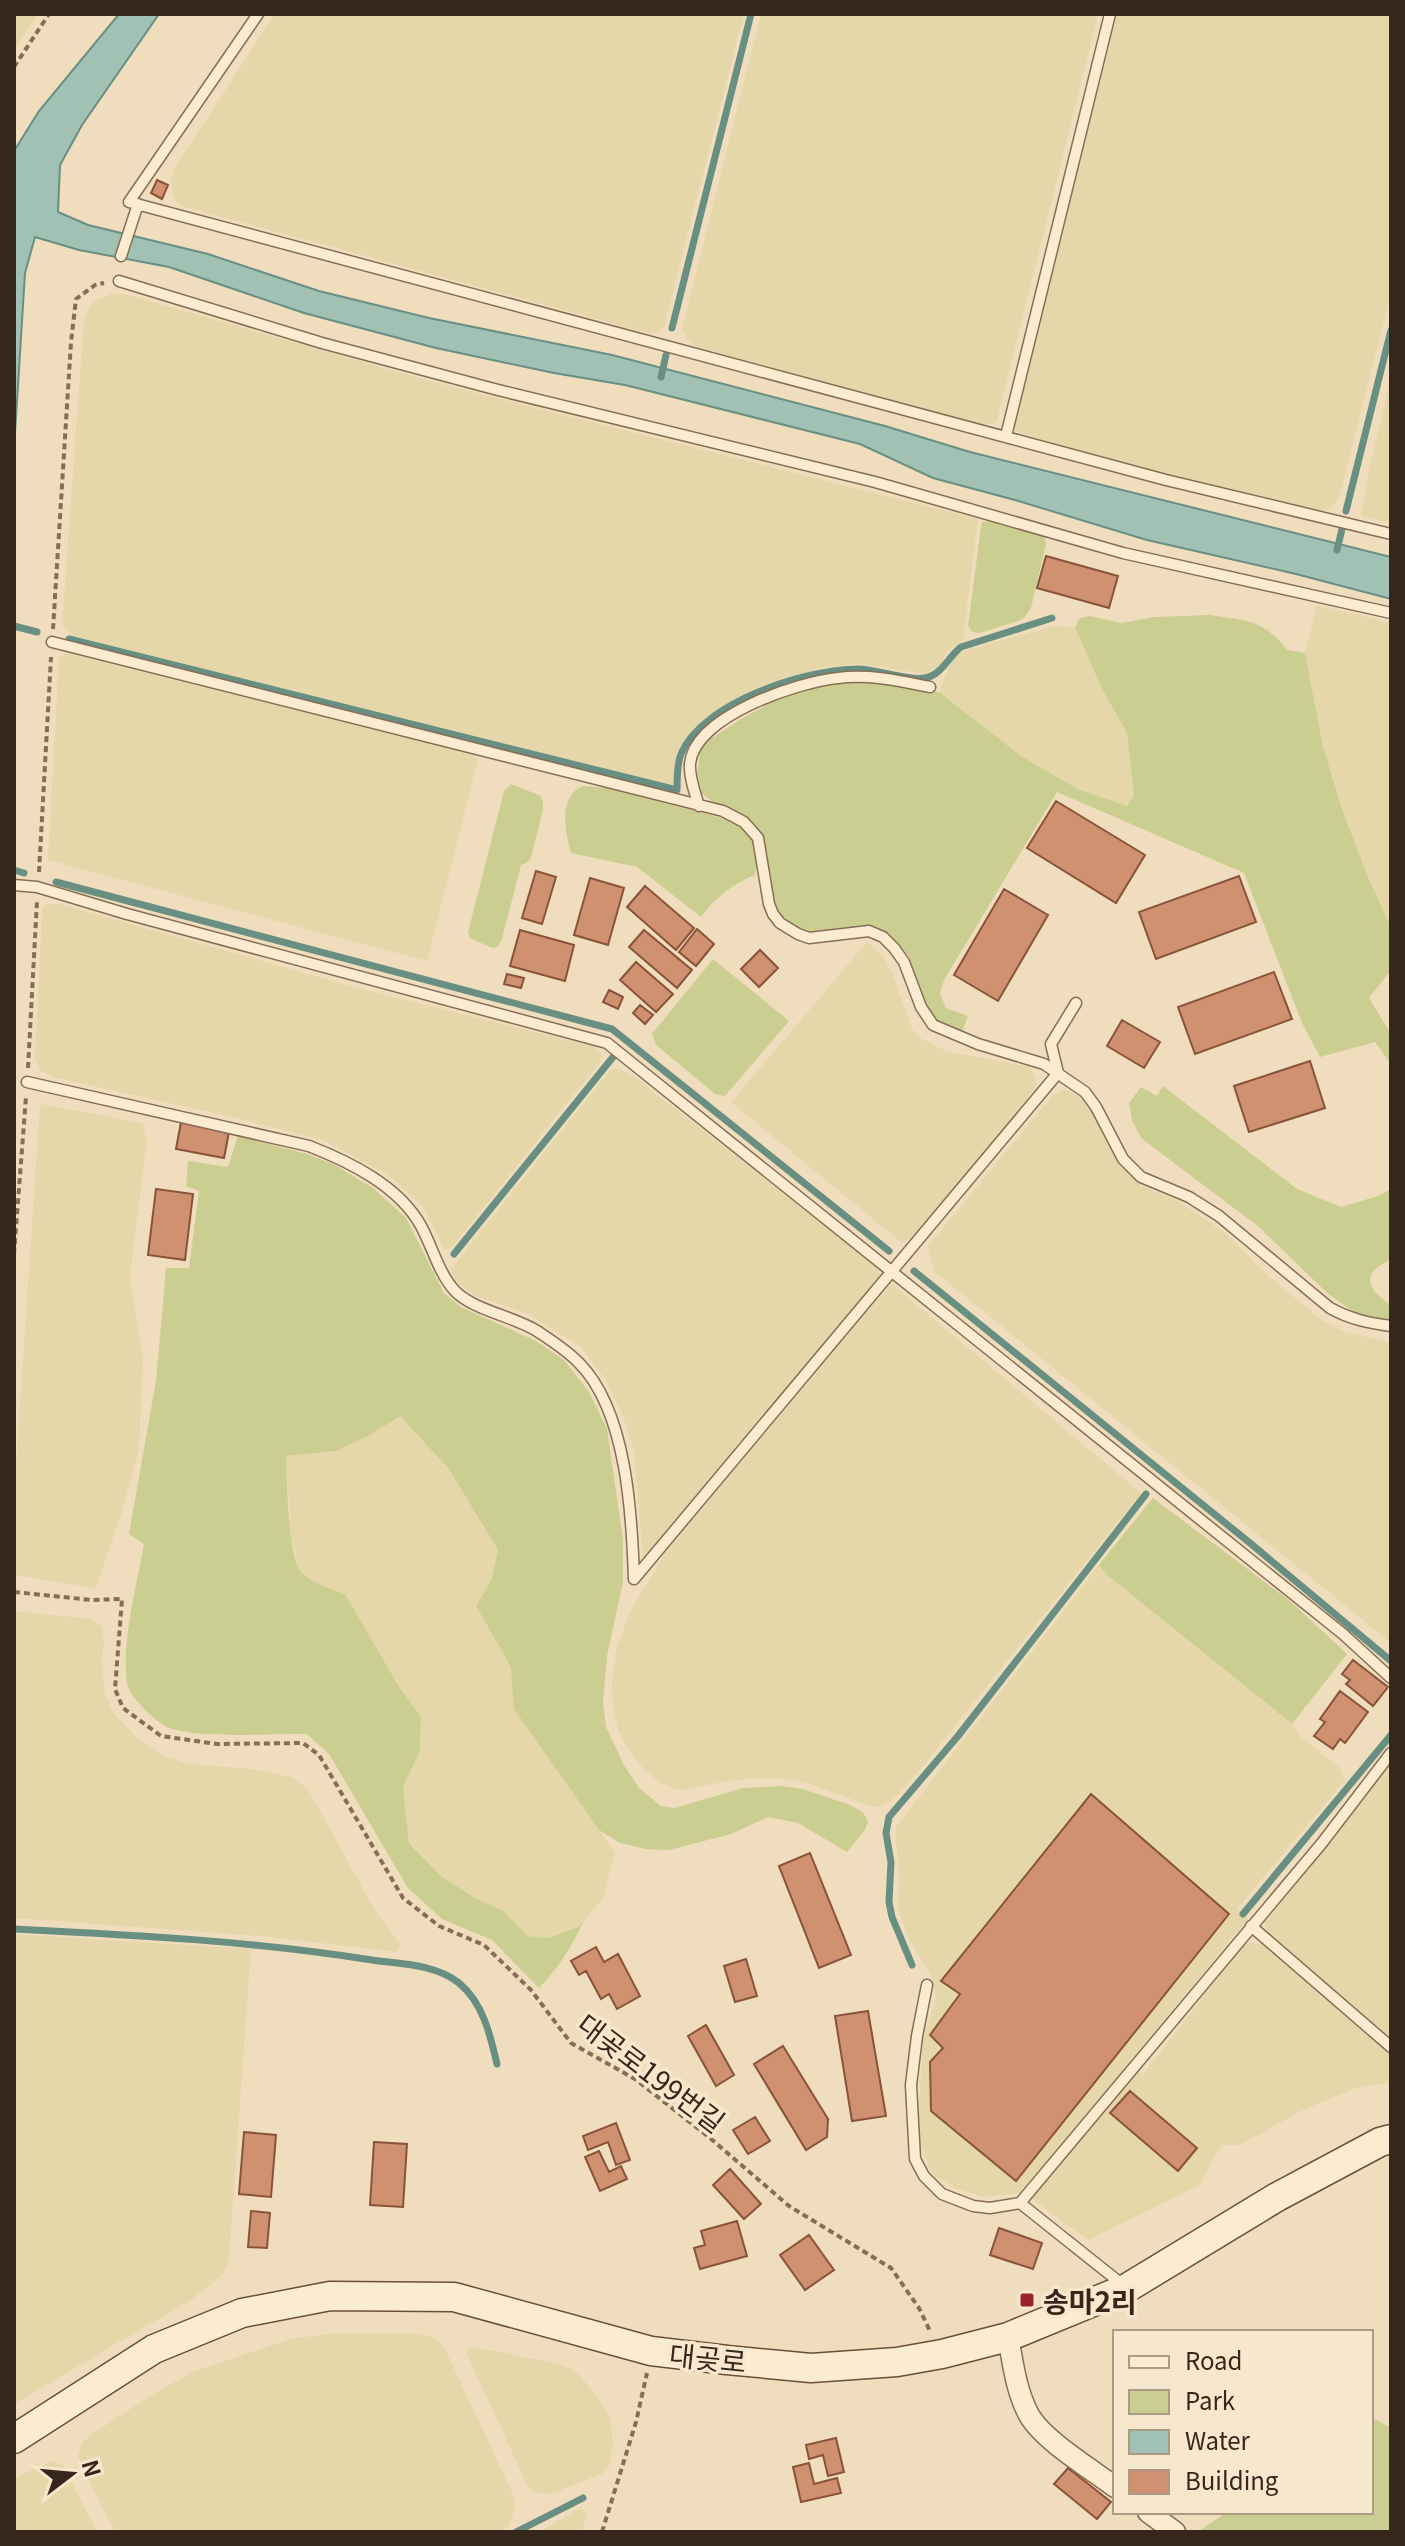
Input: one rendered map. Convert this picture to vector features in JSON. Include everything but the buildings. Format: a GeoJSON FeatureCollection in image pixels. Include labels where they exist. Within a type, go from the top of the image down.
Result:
{"type":"FeatureCollection","features":[{"type":"Feature","properties":{"kind":"street","name":"대곶로"},"geometry":{"type":"LineString","coordinates":[[14,2439],[154,2349],[242,2313],[330,2296],[454,2297],[651,2351],[811,2368],[897,2362],[942,2354],[1008,2337],[1127,2288],[1277,2197],[1391,2139]]}},
{"type":"Feature","properties":{"kind":"street"},"geometry":{"type":"LineString","coordinates":[[1008,2337],[1021,2396],[1035,2424],[1113,2485]]}},
{"type":"Feature","properties":{"kind":"street"},"geometry":{"type":"LineString","coordinates":[[1151,2514],[1175,2532]]}},
{"type":"Feature","properties":{"kind":"lane"},"geometry":{"type":"LineString","coordinates":[[258,14],[129,202],[1166,480],[1391,534]]}},
{"type":"Feature","properties":{"kind":"lane"},"geometry":{"type":"LineString","coordinates":[[1006,436],[1110,14]]}},
{"type":"Feature","properties":{"kind":"lane"},"geometry":{"type":"LineString","coordinates":[[121,256],[138,204]]}},
{"type":"Feature","properties":{"kind":"lane"},"geometry":{"type":"LineString","coordinates":[[119,281],[322,343],[875,482],[1123,553],[1391,613]]}},
{"type":"Feature","properties":{"kind":"lane"},"geometry":{"type":"LineString","coordinates":[[52,642],[723,811],[744,822],[758,838],[769,904],[780,923],[809,938],[869,931],[883,937],[904,962],[921,1007],[933,1025],[978,1044],[1044,1064],[1058,1073],[1085,1092],[1123,1159],[1141,1177],[1189,1197],[1219,1216],[1330,1308],[1346,1317],[1391,1326]]}},
{"type":"Feature","properties":{"kind":"lane"},"geometry":{"type":"LineString","coordinates":[[699,806],[690,762],[697,744],[719,723],[752,704],[793,688],[838,678],[880,677],[930,687]]}},
{"type":"Feature","properties":{"kind":"lane"},"geometry":{"type":"LineString","coordinates":[[14,885],[37,887],[607,1043],[1343,1634],[1391,1678]]}},
{"type":"Feature","properties":{"kind":"lane"},"geometry":{"type":"LineString","coordinates":[[1058,1073],[1051,1044],[1076,1003]]}},
{"type":"Feature","properties":{"kind":"lane"},"geometry":{"type":"LineString","coordinates":[[27,1082],[309,1146],[350,1165],[390,1190],[406,1204],[420,1224],[453,1290],[464,1299],[534,1329],[565,1350],[582,1366],[597,1388],[611,1416],[628,1492],[634,1579],[1058,1073]]}},
{"type":"Feature","properties":{"kind":"lane"},"geometry":{"type":"LineString","coordinates":[[927,1985],[911,2085],[915,2159],[924,2176],[942,2194],[973,2206],[990,2208],[1020,2203],[1322,1843],[1391,1753]]}},
{"type":"Feature","properties":{"kind":"lane"},"geometry":{"type":"LineString","coordinates":[[1251,1926],[1391,2047]]}},
{"type":"Feature","properties":{"kind":"lane"},"geometry":{"type":"LineString","coordinates":[[1020,2203],[1127,2288]]}},
{"type":"Feature","properties":{"kind":"path"},"geometry":{"type":"LineString","coordinates":[[14,67],[49,14]]}},
{"type":"Feature","properties":{"kind":"path"},"geometry":{"type":"LineString","coordinates":[[14,1254],[42,846],[71,342],[76,299],[95,285],[119,281]]}},
{"type":"Feature","properties":{"kind":"path","name":"대곶로199번길"},"geometry":{"type":"LineString","coordinates":[[14,1592],[92,1600],[122,1599],[115,1689],[123,1708],[161,1736],[217,1744],[303,1743],[319,1755],[403,1898],[439,1926],[484,1945],[531,1990],[571,2043],[635,2079],[789,2206],[891,2268],[919,2308],[942,2354]]}},
{"type":"Feature","properties":{"kind":"path"},"geometry":{"type":"LineString","coordinates":[[602,2532],[636,2422],[651,2351]]}},
{"type":"Feature","properties":{"kind":"shaded area"},"geometry":{"type":"Polygon","coordinates":[[[14,14],[38,14],[14,51],[14,14]]]}},
{"type":"Feature","properties":{"kind":"shaded area"},"geometry":{"type":"Polygon","coordinates":[[[275,14],[744,14],[664,327],[648,333],[178,205],[171,182],[173,170],[275,14]]]}},
{"type":"Feature","properties":{"kind":"shaded area"},"geometry":{"type":"Polygon","coordinates":[[[761,14],[1098,14],[997,421],[977,424],[697,347],[687,340],[682,329],[761,14]]]}},
{"type":"Feature","properties":{"kind":"shaded area"},"geometry":{"type":"Polygon","coordinates":[[[1117,14],[1391,14],[1391,295],[1339,497],[1331,508],[1322,511],[1176,477],[1016,432],[1014,424],[1025,378],[1117,14]]]}},
{"type":"Feature","properties":{"kind":"shaded area"},"geometry":{"type":"Polygon","coordinates":[[[111,294],[125,294],[426,380],[978,519],[963,640],[948,650],[939,668],[926,674],[859,664],[825,667],[750,691],[694,728],[677,753],[673,786],[72,636],[62,625],[84,317],[93,302],[111,294]]]}},
{"type":"Feature","properties":{"kind":"shaded area"},"geometry":{"type":"Polygon","coordinates":[[[1391,379],[1391,523],[1361,516],[1371,459],[1391,379]]]}},
{"type":"Feature","properties":{"kind":"shaded area"},"geometry":{"type":"Polygon","coordinates":[[[1317,605],[1391,623],[1391,927],[1342,809],[1323,747],[1305,653],[1317,605]]]}},
{"type":"Feature","properties":{"kind":"shaded area"},"geometry":{"type":"Polygon","coordinates":[[[1053,626],[1075,627],[1101,687],[1127,733],[1134,797],[1127,806],[1078,789],[1021,756],[939,692],[953,657],[967,650],[1053,626]]]}},
{"type":"Feature","properties":{"kind":"shaded area"},"geometry":{"type":"Polygon","coordinates":[[[66,653],[473,754],[478,760],[427,961],[48,860],[59,658],[66,653]]]}},
{"type":"Feature","properties":{"kind":"shaded area"},"geometry":{"type":"Polygon","coordinates":[[[45,904],[59,904],[366,990],[596,1047],[601,1053],[600,1062],[452,1247],[444,1249],[425,1209],[388,1175],[325,1141],[53,1077],[40,1070],[35,1058],[42,911],[45,904]]]}},
{"type":"Feature","properties":{"kind":"shaded area"},"geometry":{"type":"Polygon","coordinates":[[[867,942],[883,955],[912,1029],[922,1039],[946,1051],[1030,1067],[1037,1084],[1022,1107],[918,1232],[902,1243],[731,1102],[867,942]]]}},
{"type":"Feature","properties":{"kind":"shaded area"},"geometry":{"type":"Polygon","coordinates":[[[610,1070],[628,1072],[877,1266],[880,1274],[643,1561],[634,1451],[607,1382],[581,1347],[528,1314],[474,1295],[456,1282],[450,1270],[610,1070]]]}},
{"type":"Feature","properties":{"kind":"shaded area"},"geometry":{"type":"Polygon","coordinates":[[[1064,1089],[1078,1096],[1092,1111],[1116,1161],[1142,1186],[1178,1201],[1224,1232],[1273,1280],[1322,1320],[1345,1332],[1391,1343],[1391,1643],[934,1271],[928,1246],[1053,1095],[1064,1089]]]}},
{"type":"Feature","properties":{"kind":"shaded area"},"geometry":{"type":"Polygon","coordinates":[[[40,1104],[143,1123],[147,1141],[130,1277],[143,1360],[139,1448],[122,1512],[96,1588],[14,1575],[14,1493],[40,1104]]]}},
{"type":"Feature","properties":{"kind":"shaded area"},"geometry":{"type":"Polygon","coordinates":[[[892,1284],[1141,1493],[924,1765],[885,1805],[873,1807],[804,1782],[779,1778],[753,1778],[686,1790],[674,1789],[659,1782],[627,1748],[613,1710],[612,1680],[617,1647],[630,1612],[664,1555],[892,1284]]]}},
{"type":"Feature","properties":{"kind":"shaded area"},"geometry":{"type":"Polygon","coordinates":[[[400,1415],[448,1468],[498,1551],[492,1578],[476,1606],[511,1667],[515,1709],[615,1853],[603,1899],[578,1927],[548,1938],[528,1936],[503,1911],[442,1877],[409,1842],[403,1787],[420,1751],[421,1717],[398,1685],[345,1594],[318,1585],[298,1568],[291,1537],[286,1456],[336,1451],[368,1436],[400,1415]]]}},
{"type":"Feature","properties":{"kind":"shaded area"},"geometry":{"type":"Polygon","coordinates":[[[1099,1565],[1106,1574],[1292,1724],[1301,1737],[1339,1767],[1345,1780],[1237,1909],[1248,1919],[1127,2064],[1143,2075],[1245,1942],[1263,1945],[1391,2056],[1391,2082],[1358,2087],[1299,2112],[1240,2145],[1221,2145],[1200,2185],[1088,2240],[1024,2193],[984,2197],[955,2188],[932,2174],[920,2144],[919,2103],[923,2039],[936,1997],[932,1977],[908,1937],[898,1910],[895,1828],[1099,1565]]]}},
{"type":"Feature","properties":{"kind":"shaded area"},"geometry":{"type":"Polygon","coordinates":[[[14,1611],[92,1619],[102,1627],[105,1693],[113,1713],[137,1738],[164,1756],[190,1764],[252,1769],[291,1777],[308,1789],[374,1909],[401,1945],[397,1952],[261,1936],[14,1918],[14,1611]]]}},
{"type":"Feature","properties":{"kind":"shaded area"},"geometry":{"type":"Polygon","coordinates":[[[1391,1763],[1391,2039],[1269,1935],[1264,1923],[1391,1763]]]}},
{"type":"Feature","properties":{"kind":"shaded area"},"geometry":{"type":"Polygon","coordinates":[[[14,1934],[251,1949],[229,2259],[223,2274],[194,2298],[14,2404],[14,1934]]]}},
{"type":"Feature","properties":{"kind":"shaded area"},"geometry":{"type":"Polygon","coordinates":[[[335,2333],[421,2334],[436,2338],[444,2347],[512,2492],[515,2505],[508,2527],[499,2532],[115,2532],[81,2465],[78,2455],[82,2443],[153,2394],[195,2371],[290,2339],[335,2333]]]}},
{"type":"Feature","properties":{"kind":"shaded area"},"geometry":{"type":"Polygon","coordinates":[[[475,2347],[563,2365],[580,2375],[607,2411],[611,2424],[613,2443],[609,2467],[604,2473],[548,2494],[534,2492],[528,2487],[467,2353],[475,2347]]]}},
{"type":"Feature","properties":{"kind":"shaded area"},"geometry":{"type":"Polygon","coordinates":[[[51,2461],[63,2465],[97,2532],[14,2532],[14,2478],[51,2461]]]}},
{"type":"Feature","properties":{"kind":"shaded area"},"geometry":{"type":"Polygon","coordinates":[[[580,2508],[587,2512],[582,2532],[539,2532],[580,2508]]]}},
{"type":"Feature","properties":{"kind":"green space"},"geometry":{"type":"Polygon","coordinates":[[[989,521],[1044,536],[1046,544],[1031,608],[1025,617],[980,633],[972,632],[968,626],[982,522],[989,521]]]}},
{"type":"Feature","properties":{"kind":"green space"},"geometry":{"type":"Polygon","coordinates":[[[1210,615],[1253,623],[1270,632],[1287,650],[1305,653],[1323,747],[1342,809],[1391,927],[1391,970],[1369,998],[1391,1034],[1391,1064],[1375,1042],[1320,1057],[1302,1023],[1244,873],[1057,792],[944,980],[940,994],[946,1008],[968,1016],[962,1032],[936,1021],[926,1004],[909,956],[883,930],[869,925],[808,934],[779,917],[768,887],[767,858],[761,836],[744,817],[701,793],[697,777],[700,751],[709,740],[741,719],[786,695],[837,678],[882,678],[939,692],[1021,756],[1078,789],[1127,806],[1134,796],[1127,733],[1101,687],[1075,627],[1080,618],[1090,616],[1121,623],[1155,617],[1210,615]]]}},
{"type":"Feature","properties":{"kind":"green space"},"geometry":{"type":"Polygon","coordinates":[[[511,784],[541,796],[543,810],[531,858],[521,865],[502,939],[498,947],[492,948],[470,938],[468,932],[504,791],[511,784]]]}},
{"type":"Feature","properties":{"kind":"green space"},"geometry":{"type":"Polygon","coordinates":[[[583,786],[608,788],[732,821],[754,843],[757,857],[755,875],[725,892],[701,917],[637,867],[571,853],[565,815],[570,798],[583,786]]]}},
{"type":"Feature","properties":{"kind":"green space"},"geometry":{"type":"Polygon","coordinates":[[[713,959],[789,1021],[725,1096],[715,1094],[656,1045],[652,1034],[713,959]]]}},
{"type":"Feature","properties":{"kind":"green space"},"geometry":{"type":"Polygon","coordinates":[[[1163,1086],[1297,1189],[1341,1207],[1391,1189],[1391,1260],[1375,1270],[1370,1281],[1377,1293],[1391,1305],[1391,1319],[1355,1313],[1326,1292],[1259,1227],[1141,1138],[1132,1120],[1129,1103],[1141,1087],[1157,1096],[1163,1086]]]}},
{"type":"Feature","properties":{"kind":"green space"},"geometry":{"type":"Polygon","coordinates":[[[238,1136],[333,1164],[373,1188],[406,1218],[444,1293],[461,1307],[536,1341],[564,1360],[589,1392],[607,1429],[623,1540],[623,1582],[607,1656],[603,1702],[606,1727],[639,1788],[661,1806],[675,1808],[743,1788],[781,1786],[803,1789],[863,1812],[868,1822],[865,1830],[847,1852],[798,1823],[768,1817],[731,1834],[669,1850],[620,1843],[599,1830],[514,1709],[511,1667],[476,1606],[492,1578],[498,1550],[448,1468],[400,1416],[336,1451],[286,1456],[289,1516],[296,1562],[310,1579],[345,1594],[398,1685],[421,1717],[420,1751],[403,1787],[409,1843],[442,1877],[503,1911],[528,1936],[548,1938],[578,1927],[584,1920],[564,1956],[539,1988],[492,1940],[442,1919],[408,1888],[329,1754],[307,1734],[221,1735],[187,1732],[166,1727],[139,1703],[127,1683],[126,1650],[144,1544],[129,1534],[156,1381],[166,1268],[189,1268],[199,1191],[186,1186],[188,1161],[228,1167],[238,1136]]]}},
{"type":"Feature","properties":{"kind":"green space"},"geometry":{"type":"Polygon","coordinates":[[[1153,1498],[1290,1601],[1347,1654],[1292,1724],[1106,1574],[1099,1565],[1153,1498]]]}},
{"type":"Feature","properties":{"kind":"green space"},"geometry":{"type":"Polygon","coordinates":[[[1373,2418],[1391,2428],[1391,2532],[1199,2531],[1224,2514],[1373,2514],[1373,2418]]]}},
{"type":"Feature","properties":{"kind":"water"},"geometry":{"type":"Polygon","coordinates":[[[119,14],[159,14],[82,125],[60,165],[58,212],[88,225],[208,254],[319,291],[429,318],[612,355],[885,426],[970,452],[1391,557],[1391,599],[1147,540],[933,478],[860,444],[625,385],[436,348],[304,313],[169,267],[79,250],[35,237],[25,273],[14,449],[14,151],[39,111],[119,14]]]}},
{"type":"Feature","properties":{"kind":"waterway"},"geometry":{"type":"LineString","coordinates":[[672,328],[751,14]]}},
{"type":"Feature","properties":{"kind":"waterway"},"geometry":{"type":"LineString","coordinates":[[1346,511],[1391,330]]}},
{"type":"Feature","properties":{"kind":"waterway"},"geometry":{"type":"LineString","coordinates":[[661,377],[666,355]]}},
{"type":"Feature","properties":{"kind":"waterway"},"geometry":{"type":"LineString","coordinates":[[1337,550],[1342,529]]}},
{"type":"Feature","properties":{"kind":"waterway"},"geometry":{"type":"LineString","coordinates":[[69,639],[677,790],[681,754],[693,735],[733,704],[758,692],[812,675],[858,669],[925,678],[940,670],[961,647],[1052,618]]}},
{"type":"Feature","properties":{"kind":"waterway"},"geometry":{"type":"LineString","coordinates":[[14,626],[37,632]]}},
{"type":"Feature","properties":{"kind":"waterway"},"geometry":{"type":"LineString","coordinates":[[14,870],[24,873]]}},
{"type":"Feature","properties":{"kind":"waterway"},"geometry":{"type":"LineString","coordinates":[[56,882],[612,1029],[889,1251]]}},
{"type":"Feature","properties":{"kind":"waterway"},"geometry":{"type":"LineString","coordinates":[[454,1254],[613,1057]]}},
{"type":"Feature","properties":{"kind":"waterway"},"geometry":{"type":"LineString","coordinates":[[914,1271],[1391,1661]]}},
{"type":"Feature","properties":{"kind":"waterway"},"geometry":{"type":"LineString","coordinates":[[912,1965],[889,1902],[891,1862],[886,1833],[889,1817],[958,1736],[1146,1494]]}},
{"type":"Feature","properties":{"kind":"waterway"},"geometry":{"type":"LineString","coordinates":[[1243,1914],[1391,1735]]}},
{"type":"Feature","properties":{"kind":"waterway"},"geometry":{"type":"LineString","coordinates":[[14,1929],[238,1943],[428,1968],[459,1983],[474,2000],[488,2030],[497,2064]]}},
{"type":"Feature","properties":{"kind":"waterway"},"geometry":{"type":"LineString","coordinates":[[516,2532],[583,2498]]}},
{"type":"Feature","properties":{"kind":"place","name":"송마2리"},"geometry":{"type":"Point","coordinates":[1027,2300]}}]}
